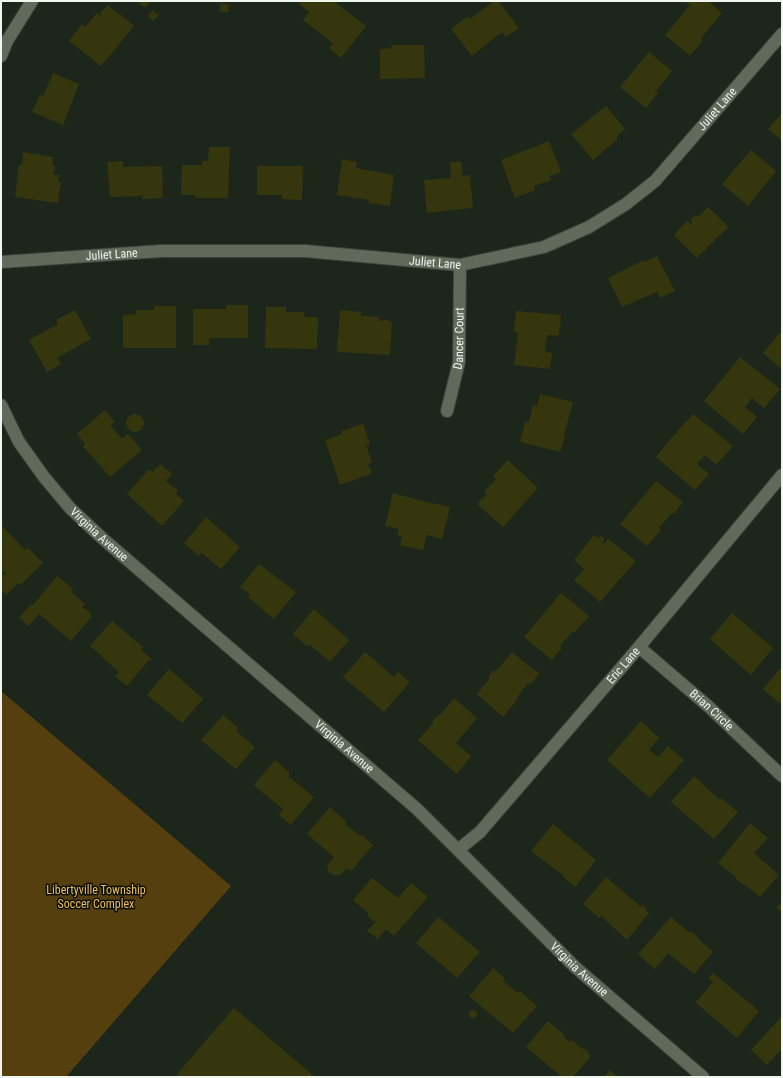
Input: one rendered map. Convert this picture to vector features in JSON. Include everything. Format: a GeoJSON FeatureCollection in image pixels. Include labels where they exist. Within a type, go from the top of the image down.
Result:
{"type":"FeatureCollection","features":[{"type":"Feature","properties":{"kind":"street"},"geometry":{"type":"LineString","coordinates":[[1,56],[7,41],[32,1]]}},
{"type":"Feature","properties":{"kind":"street","name":"Juliet Lane"},"geometry":{"type":"LineString","coordinates":[[1,262],[161,251],[305,251],[460,265],[544,247],[589,227],[626,204],[655,181],[782,34]]}},
{"type":"Feature","properties":{"kind":"street","name":"Dancer Court"},"geometry":{"type":"LineString","coordinates":[[447,411],[459,362],[460,265]]}},
{"type":"Feature","properties":{"kind":"street","name":"Virginia Avenue"},"geometry":{"type":"LineString","coordinates":[[1,405],[19,442],[44,477],[70,508],[102,538],[417,809],[574,967],[703,1077]]}},
{"type":"Feature","properties":{"kind":"street","name":"Eric Lane"},"geometry":{"type":"LineString","coordinates":[[458,850],[480,832],[782,475]]}},
{"type":"Feature","properties":{"kind":"street","name":"Brian Circle"},"geometry":{"type":"LineString","coordinates":[[638,647],[708,706],[782,776]]}},
{"type":"Feature","properties":{"kind":"green space","name":"Libertyville Township Soccer Complex"},"geometry":{"type":"Polygon","coordinates":[[[1,691],[231,886],[66,1077],[1,1077],[1,691]]]}},
{"type":"Feature","properties":{"kind":"building"},"geometry":{"type":"Polygon","coordinates":[[[137,1],[151,1],[145,8],[137,1]]]}},
{"type":"Feature","properties":{"kind":"building"},"geometry":{"type":"Polygon","coordinates":[[[302,1],[333,1],[366,26],[341,58],[329,48],[333,43],[303,20],[309,12],[299,4],[302,1]]]}},
{"type":"Feature","properties":{"kind":"building"},"geometry":{"type":"Polygon","coordinates":[[[494,1],[498,1],[519,28],[506,37],[502,32],[472,56],[451,29],[468,16],[470,19],[494,1]]]}},
{"type":"Feature","properties":{"kind":"building"},"geometry":{"type":"Polygon","coordinates":[[[685,1],[708,1],[722,13],[701,38],[703,40],[690,56],[665,35],[690,5],[685,1]]]}},
{"type":"Feature","properties":{"kind":"building"},"geometry":{"type":"Polygon","coordinates":[[[221,3],[229,5],[228,13],[219,11],[221,3]]]}},
{"type":"Feature","properties":{"kind":"building"},"geometry":{"type":"Polygon","coordinates":[[[108,5],[134,26],[101,66],[69,41],[82,24],[85,27],[97,13],[100,16],[101,12],[108,5]]]}},
{"type":"Feature","properties":{"kind":"building"},"geometry":{"type":"Polygon","coordinates":[[[153,10],[159,15],[153,21],[148,16],[153,10]]]}},
{"type":"Feature","properties":{"kind":"building"},"geometry":{"type":"Polygon","coordinates":[[[391,45],[424,45],[425,78],[380,79],[380,49],[392,48],[391,45]]]}},
{"type":"Feature","properties":{"kind":"building"},"geometry":{"type":"Polygon","coordinates":[[[649,52],[672,71],[657,90],[655,90],[658,93],[646,108],[620,87],[649,52]]]}},
{"type":"Feature","properties":{"kind":"building"},"geometry":{"type":"Polygon","coordinates":[[[53,73],[79,84],[63,125],[32,112],[40,95],[43,96],[53,73]]]}},
{"type":"Feature","properties":{"kind":"building"},"geometry":{"type":"Polygon","coordinates":[[[606,106],[625,129],[616,137],[618,139],[593,160],[571,134],[606,106]]]}},
{"type":"Feature","properties":{"kind":"building"},"geometry":{"type":"Polygon","coordinates":[[[782,113],[782,141],[768,129],[782,113]]]}},
{"type":"Feature","properties":{"kind":"building"},"geometry":{"type":"Polygon","coordinates":[[[549,141],[561,171],[549,176],[551,180],[534,186],[535,190],[515,198],[501,160],[549,141]]]}},
{"type":"Feature","properties":{"kind":"building"},"geometry":{"type":"Polygon","coordinates":[[[209,147],[230,147],[228,198],[195,198],[195,195],[181,195],[182,165],[202,165],[202,161],[208,161],[209,147]]]}},
{"type":"Feature","properties":{"kind":"building"},"geometry":{"type":"Polygon","coordinates":[[[751,150],[776,171],[748,206],[722,184],[751,150]]]}},
{"type":"Feature","properties":{"kind":"building"},"geometry":{"type":"Polygon","coordinates":[[[23,152],[53,157],[52,165],[55,166],[53,175],[59,175],[58,182],[61,182],[58,203],[15,197],[19,165],[22,165],[23,152]]]}},
{"type":"Feature","properties":{"kind":"building"},"geometry":{"type":"Polygon","coordinates":[[[342,159],[357,162],[356,168],[394,175],[390,206],[369,203],[369,200],[337,195],[342,159]]]}},
{"type":"Feature","properties":{"kind":"building"},"geometry":{"type":"Polygon","coordinates":[[[123,161],[123,167],[162,166],[163,198],[142,199],[142,196],[110,197],[107,162],[123,161]]]}},
{"type":"Feature","properties":{"kind":"building"},"geometry":{"type":"Polygon","coordinates":[[[450,162],[461,162],[463,176],[470,175],[473,208],[427,213],[424,180],[451,178],[450,162]]]}},
{"type":"Feature","properties":{"kind":"building"},"geometry":{"type":"Polygon","coordinates":[[[257,166],[303,166],[302,200],[282,199],[282,195],[257,195],[257,166]]]}},
{"type":"Feature","properties":{"kind":"building"},"geometry":{"type":"Polygon","coordinates":[[[708,207],[728,227],[697,258],[674,235],[687,221],[691,224],[692,222],[690,220],[695,215],[698,217],[708,207]]]}},
{"type":"Feature","properties":{"kind":"building"},"geometry":{"type":"Polygon","coordinates":[[[657,256],[675,291],[660,298],[657,292],[622,307],[608,278],[644,260],[645,262],[657,256]]]}},
{"type":"Feature","properties":{"kind":"building"},"geometry":{"type":"Polygon","coordinates":[[[226,305],[248,305],[248,338],[209,338],[209,345],[193,345],[193,309],[226,309],[226,305]]]}},
{"type":"Feature","properties":{"kind":"building"},"geometry":{"type":"Polygon","coordinates":[[[154,306],[176,306],[176,348],[123,348],[123,315],[136,315],[136,310],[154,310],[154,306]]]}},
{"type":"Feature","properties":{"kind":"building"},"geometry":{"type":"Polygon","coordinates":[[[266,307],[286,307],[286,312],[304,312],[305,317],[318,317],[317,349],[265,348],[266,307]]]}},
{"type":"Feature","properties":{"kind":"building"},"geometry":{"type":"Polygon","coordinates":[[[75,310],[91,339],[57,358],[61,364],[47,372],[29,340],[58,324],[56,320],[75,310]]]}},
{"type":"Feature","properties":{"kind":"building"},"geometry":{"type":"Polygon","coordinates":[[[340,310],[361,312],[361,316],[379,317],[378,321],[387,320],[392,322],[390,355],[337,352],[340,310]]]}},
{"type":"Feature","properties":{"kind":"building"},"geometry":{"type":"Polygon","coordinates":[[[516,311],[561,315],[559,336],[547,335],[545,352],[552,353],[550,369],[514,365],[518,333],[514,332],[516,311]]]}},
{"type":"Feature","properties":{"kind":"building"},"geometry":{"type":"Polygon","coordinates":[[[782,330],[782,369],[763,353],[782,330]]]}},
{"type":"Feature","properties":{"kind":"building"},"geometry":{"type":"Polygon","coordinates":[[[740,357],[780,389],[764,408],[752,398],[745,407],[757,417],[743,434],[704,401],[740,357]]]}},
{"type":"Feature","properties":{"kind":"building"},"geometry":{"type":"Polygon","coordinates":[[[540,394],[573,402],[560,452],[520,442],[525,422],[529,422],[533,405],[537,406],[540,394]]]}},
{"type":"Feature","properties":{"kind":"building"},"geometry":{"type":"Polygon","coordinates":[[[105,410],[115,422],[110,425],[122,439],[128,434],[142,450],[110,477],[83,446],[85,444],[77,434],[105,410]]]}},
{"type":"Feature","properties":{"kind":"building"},"geometry":{"type":"Polygon","coordinates":[[[135,414],[141,417],[144,423],[141,429],[135,432],[129,429],[126,423],[129,417],[135,414]]]}},
{"type":"Feature","properties":{"kind":"building"},"geometry":{"type":"Polygon","coordinates":[[[693,414],[733,446],[716,465],[705,455],[697,464],[709,474],[695,490],[656,457],[693,414]]]}},
{"type":"Feature","properties":{"kind":"building"},"geometry":{"type":"Polygon","coordinates":[[[363,424],[370,444],[366,445],[372,463],[368,464],[371,474],[340,485],[325,440],[342,434],[341,431],[363,424]]]}},
{"type":"Feature","properties":{"kind":"building"},"geometry":{"type":"Polygon","coordinates":[[[508,460],[538,488],[503,527],[478,505],[480,500],[487,495],[484,492],[496,479],[493,476],[508,460]]]}},
{"type":"Feature","properties":{"kind":"building"},"geometry":{"type":"Polygon","coordinates":[[[160,464],[172,474],[166,481],[178,491],[176,494],[184,501],[162,526],[127,494],[149,469],[153,472],[160,464]]]}},
{"type":"Feature","properties":{"kind":"building"},"geometry":{"type":"Polygon","coordinates":[[[656,481],[683,502],[674,514],[672,513],[659,528],[661,530],[647,546],[620,524],[656,481]]]}},
{"type":"Feature","properties":{"kind":"building"},"geometry":{"type":"Polygon","coordinates":[[[393,493],[450,507],[442,539],[427,535],[423,550],[400,545],[402,537],[397,535],[399,529],[385,526],[393,493]]]}},
{"type":"Feature","properties":{"kind":"building"},"geometry":{"type":"Polygon","coordinates":[[[206,517],[240,547],[221,569],[202,553],[199,556],[184,543],[206,517]]]}},
{"type":"Feature","properties":{"kind":"building"},"geometry":{"type":"Polygon","coordinates":[[[3,527],[25,550],[28,548],[43,563],[20,585],[18,583],[6,595],[1,590],[1,577],[6,572],[1,570],[1,528],[3,527]]]}},
{"type":"Feature","properties":{"kind":"building"},"geometry":{"type":"Polygon","coordinates":[[[594,535],[598,538],[601,536],[605,539],[602,542],[604,544],[608,539],[636,561],[600,602],[574,580],[584,569],[574,560],[594,535]]]}},
{"type":"Feature","properties":{"kind":"building"},"geometry":{"type":"Polygon","coordinates":[[[259,564],[296,592],[274,619],[248,597],[250,595],[240,587],[259,564]]]}},
{"type":"Feature","properties":{"kind":"building"},"geometry":{"type":"Polygon","coordinates":[[[57,576],[73,589],[71,592],[85,604],[82,607],[89,611],[92,616],[71,641],[39,614],[29,626],[19,618],[31,604],[33,605],[57,576]]]}},
{"type":"Feature","properties":{"kind":"building"},"geometry":{"type":"Polygon","coordinates":[[[561,593],[589,616],[560,646],[562,648],[552,660],[524,637],[561,593]]]}},
{"type":"Feature","properties":{"kind":"building"},"geometry":{"type":"Polygon","coordinates":[[[314,609],[349,640],[330,662],[310,645],[308,647],[293,634],[314,609]]]}},
{"type":"Feature","properties":{"kind":"building"},"geometry":{"type":"Polygon","coordinates":[[[732,613],[773,648],[751,675],[710,639],[732,613]]]}},
{"type":"Feature","properties":{"kind":"building"},"geometry":{"type":"Polygon","coordinates":[[[112,621],[143,647],[141,650],[152,659],[150,661],[149,660],[127,686],[115,676],[119,672],[90,646],[112,621]]]}},
{"type":"Feature","properties":{"kind":"building"},"geometry":{"type":"Polygon","coordinates":[[[365,652],[394,677],[398,672],[410,682],[384,712],[343,677],[365,652]]]}},
{"type":"Feature","properties":{"kind":"building"},"geometry":{"type":"Polygon","coordinates":[[[512,652],[540,673],[530,685],[528,683],[516,699],[517,700],[503,717],[477,694],[489,679],[489,676],[493,671],[497,670],[512,652]]]}},
{"type":"Feature","properties":{"kind":"building"},"geometry":{"type":"Polygon","coordinates":[[[782,666],[782,702],[781,701],[779,703],[763,689],[782,666]]]}},
{"type":"Feature","properties":{"kind":"building"},"geometry":{"type":"Polygon","coordinates":[[[169,669],[203,699],[182,723],[147,695],[169,669]]]}},
{"type":"Feature","properties":{"kind":"building"},"geometry":{"type":"Polygon","coordinates":[[[454,698],[477,718],[456,743],[471,756],[457,774],[418,740],[433,723],[434,719],[440,715],[454,698]]]}},
{"type":"Feature","properties":{"kind":"building"},"geometry":{"type":"Polygon","coordinates":[[[223,715],[238,728],[236,731],[255,747],[236,769],[201,740],[223,715]]]}},
{"type":"Feature","properties":{"kind":"building"},"geometry":{"type":"Polygon","coordinates":[[[641,721],[659,738],[649,750],[658,757],[668,746],[684,760],[650,798],[607,760],[641,721]]]}},
{"type":"Feature","properties":{"kind":"building"},"geometry":{"type":"Polygon","coordinates":[[[275,760],[290,773],[288,776],[314,797],[291,825],[279,815],[283,809],[254,785],[275,760]]]}},
{"type":"Feature","properties":{"kind":"building"},"geometry":{"type":"Polygon","coordinates":[[[694,776],[720,800],[721,798],[738,812],[714,839],[671,802],[694,776]]]}},
{"type":"Feature","properties":{"kind":"building"},"geometry":{"type":"Polygon","coordinates":[[[330,807],[347,822],[345,824],[360,836],[362,835],[373,845],[351,871],[347,868],[340,875],[333,875],[328,871],[327,865],[334,857],[307,834],[330,807]]]}},
{"type":"Feature","properties":{"kind":"building"},"geometry":{"type":"Polygon","coordinates":[[[750,823],[768,838],[754,853],[779,875],[760,897],[737,880],[735,876],[718,863],[750,823]]]}},
{"type":"Feature","properties":{"kind":"building"},"geometry":{"type":"Polygon","coordinates":[[[553,824],[596,860],[575,887],[563,877],[564,876],[531,851],[553,824]]]}},
{"type":"Feature","properties":{"kind":"building"},"geometry":{"type":"Polygon","coordinates":[[[606,877],[641,907],[642,905],[647,909],[645,910],[649,913],[627,940],[601,916],[599,918],[583,904],[606,877]]]}},
{"type":"Feature","properties":{"kind":"building"},"geometry":{"type":"Polygon","coordinates":[[[372,878],[398,898],[411,883],[428,897],[394,936],[386,929],[378,939],[367,931],[376,921],[373,921],[368,916],[368,913],[353,900],[372,878]]]}},
{"type":"Feature","properties":{"kind":"building"},"geometry":{"type":"Polygon","coordinates":[[[782,901],[782,912],[777,908],[782,901]]]}},
{"type":"Feature","properties":{"kind":"building"},"geometry":{"type":"Polygon","coordinates":[[[438,917],[480,952],[457,978],[416,943],[438,917]]]}},
{"type":"Feature","properties":{"kind":"building"},"geometry":{"type":"Polygon","coordinates":[[[671,917],[689,932],[692,932],[697,936],[697,938],[713,952],[694,974],[668,953],[655,969],[638,954],[671,917]]]}},
{"type":"Feature","properties":{"kind":"building"},"geometry":{"type":"Polygon","coordinates":[[[493,968],[505,979],[503,981],[518,993],[520,991],[537,1006],[513,1033],[469,996],[493,968]]]}},
{"type":"Feature","properties":{"kind":"building"},"geometry":{"type":"Polygon","coordinates":[[[713,973],[759,1011],[737,1038],[695,1002],[713,982],[708,978],[713,973]]]}},
{"type":"Feature","properties":{"kind":"building"},"geometry":{"type":"Polygon","coordinates":[[[234,1008],[315,1077],[180,1077],[177,1074],[234,1008]]]}},
{"type":"Feature","properties":{"kind":"building"},"geometry":{"type":"Polygon","coordinates":[[[471,1010],[475,1010],[477,1014],[475,1018],[471,1018],[469,1016],[469,1012],[471,1010]]]}},
{"type":"Feature","properties":{"kind":"building"},"geometry":{"type":"Polygon","coordinates":[[[782,1016],[782,1049],[767,1065],[751,1050],[782,1016]]]}},
{"type":"Feature","properties":{"kind":"building"},"geometry":{"type":"Polygon","coordinates":[[[548,1021],[565,1035],[563,1036],[570,1042],[572,1040],[582,1049],[584,1048],[591,1056],[573,1077],[562,1077],[526,1047],[548,1021]]]}},
{"type":"Feature","properties":{"kind":"building"},"geometry":{"type":"Polygon","coordinates":[[[610,1070],[618,1077],[604,1077],[610,1070]]]}}]}
